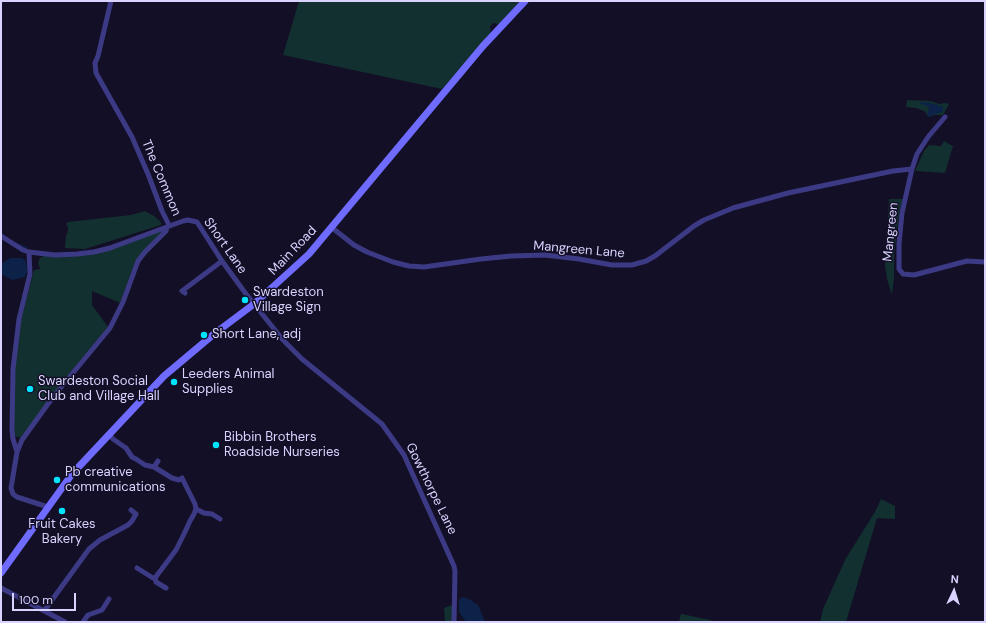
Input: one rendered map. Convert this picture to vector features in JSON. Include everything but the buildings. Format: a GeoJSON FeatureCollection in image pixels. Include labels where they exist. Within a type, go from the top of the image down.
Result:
{"type":"FeatureCollection","features":[{"type":"Feature","properties":{"kind":"main road","name":"Main Road"},"geometry":{"type":"LineString","coordinates":[[1,573],[72,474],[164,376],[214,334],[254,304],[310,254],[483,46],[525,1]]}},
{"type":"Feature","properties":{"kind":"street","name":"The Common"},"geometry":{"type":"LineString","coordinates":[[1,236],[23,250],[56,255],[94,252],[168,226],[132,136],[96,73],[95,68],[111,1]]}},
{"type":"Feature","properties":{"kind":"street","name":"Mangreen"},"geometry":{"type":"LineString","coordinates":[[945,117],[928,137],[917,154],[912,169],[902,213],[898,257],[900,272],[908,275],[914,275],[967,261],[985,262]]}},
{"type":"Feature","properties":{"kind":"street","name":"Mangreen Lane"},"geometry":{"type":"LineString","coordinates":[[331,227],[354,245],[367,252],[393,262],[409,266],[424,267],[488,258],[545,255],[612,265],[632,266],[655,256],[699,223],[733,208],[788,193],[893,171],[912,169]]}},
{"type":"Feature","properties":{"kind":"street","name":"Short Lane"},"geometry":{"type":"LineString","coordinates":[[168,226],[188,220],[197,222],[222,262],[254,304]]}},
{"type":"Feature","properties":{"kind":"street"},"geometry":{"type":"LineString","coordinates":[[48,508],[17,497],[13,494],[11,488],[17,452],[22,440],[53,398],[110,328],[123,302],[138,261],[166,231],[168,226]]}},
{"type":"Feature","properties":{"kind":"street"},"geometry":{"type":"LineString","coordinates":[[17,452],[12,430],[13,369],[19,319],[30,274],[29,252]]}},
{"type":"Feature","properties":{"kind":"street"},"geometry":{"type":"LineString","coordinates":[[181,291],[222,262]]}},
{"type":"Feature","properties":{"kind":"street","name":"Gowthorpe Lane"},"geometry":{"type":"LineString","coordinates":[[254,304],[293,350],[382,424],[404,455],[454,566],[454,622]]}},
{"type":"Feature","properties":{"kind":"street"},"geometry":{"type":"LineString","coordinates":[[109,434],[113,439],[126,448],[132,457],[145,465],[154,467],[172,478],[179,480],[182,478],[195,504],[196,509],[176,550],[155,578]]}},
{"type":"Feature","properties":{"kind":"street"},"geometry":{"type":"LineString","coordinates":[[154,467],[158,461]]}},
{"type":"Feature","properties":{"kind":"street"},"geometry":{"type":"LineString","coordinates":[[196,509],[204,513],[212,514],[220,519]]}},
{"type":"Feature","properties":{"kind":"street"},"geometry":{"type":"LineString","coordinates":[[44,611],[89,549],[100,540],[128,525],[138,516],[131,510]]}},
{"type":"Feature","properties":{"kind":"street"},"geometry":{"type":"LineString","coordinates":[[137,568],[155,578],[156,582],[166,588]]}},
{"type":"Feature","properties":{"kind":"street"},"geometry":{"type":"LineString","coordinates":[[1,588],[65,622]]}},
{"type":"Feature","properties":{"kind":"street"},"geometry":{"type":"LineString","coordinates":[[83,622],[88,615],[102,610],[109,599]]}},
{"type":"Feature","properties":{"kind":"green space"},"geometry":{"type":"Polygon","coordinates":[[[299,1],[520,1],[499,24],[493,23],[490,27],[491,33],[442,89],[283,55],[299,1]]]}},
{"type":"Feature","properties":{"kind":"green space"},"geometry":{"type":"Polygon","coordinates":[[[907,100],[931,101],[939,104],[949,104],[943,115],[929,117],[924,111],[906,107],[907,100]]]}},
{"type":"Feature","properties":{"kind":"green space"},"geometry":{"type":"Polygon","coordinates":[[[944,141],[953,146],[945,173],[915,171],[924,151],[929,145],[941,146],[944,141]]]}},
{"type":"Feature","properties":{"kind":"green space"},"geometry":{"type":"Polygon","coordinates":[[[889,199],[903,199],[899,213],[894,256],[892,295],[887,279],[885,265],[889,199]]]}},
{"type":"Feature","properties":{"kind":"green space"},"geometry":{"type":"Polygon","coordinates":[[[145,211],[161,222],[161,225],[85,249],[65,248],[68,231],[66,224],[68,222],[131,215],[145,211]]]}},
{"type":"Feature","properties":{"kind":"green space"},"geometry":{"type":"Polygon","coordinates":[[[164,230],[138,258],[120,303],[92,291],[92,305],[108,327],[63,381],[22,438],[17,437],[15,435],[13,412],[15,360],[21,320],[34,270],[40,269],[38,263],[40,258],[43,256],[77,256],[164,230]]]}},
{"type":"Feature","properties":{"kind":"green space"},"geometry":{"type":"Polygon","coordinates":[[[881,499],[895,506],[895,519],[877,518],[846,622],[820,622],[823,609],[846,558],[875,512],[881,499]]]}},
{"type":"Feature","properties":{"kind":"green space"},"geometry":{"type":"Polygon","coordinates":[[[452,605],[453,622],[445,622],[444,608],[452,605]]]}},
{"type":"Feature","properties":{"kind":"green space"},"geometry":{"type":"Polygon","coordinates":[[[682,614],[719,622],[679,622],[682,614]]]}},
{"type":"Feature","properties":{"kind":"water"},"geometry":{"type":"Polygon","coordinates":[[[920,102],[943,107],[942,112],[929,117],[927,115],[929,109],[928,106],[921,104],[920,102]]]}},
{"type":"Feature","properties":{"kind":"water"},"geometry":{"type":"Polygon","coordinates":[[[10,258],[22,258],[26,261],[27,272],[25,277],[12,280],[1,274],[1,264],[10,258]]]}},
{"type":"Feature","properties":{"kind":"water"},"geometry":{"type":"Polygon","coordinates":[[[462,597],[469,599],[478,605],[485,622],[466,622],[459,612],[459,600],[462,597]]]}},
{"type":"Feature","properties":{"kind":"waterway"},"geometry":{"type":"LineString","coordinates":[[1,233],[5,236]]}},
{"type":"Feature","properties":{"kind":"waterway"},"geometry":{"type":"LineString","coordinates":[[18,244],[27,248]]}},
{"type":"Feature","properties":{"kind":"place","name":"Swardeston Village Sign"},"geometry":{"type":"Point","coordinates":[245,300]}},
{"type":"Feature","properties":{"kind":"place","name":"Short Lane, adj"},"geometry":{"type":"Point","coordinates":[204,335]}},
{"type":"Feature","properties":{"kind":"place","name":"Leeders Animal Supplies"},"geometry":{"type":"Point","coordinates":[174,382]}},
{"type":"Feature","properties":{"kind":"place","name":"Swardeston Social Club and Village Hall"},"geometry":{"type":"Point","coordinates":[30,389]}},
{"type":"Feature","properties":{"kind":"place","name":"Bibbin Brothers Roadside Nurseries"},"geometry":{"type":"Point","coordinates":[216,445]}},
{"type":"Feature","properties":{"kind":"place","name":"Pb creative communications"},"geometry":{"type":"Point","coordinates":[57,480]}},
{"type":"Feature","properties":{"kind":"place","name":"Fruit Cakes Bakery"},"geometry":{"type":"Point","coordinates":[62,511]}}]}
